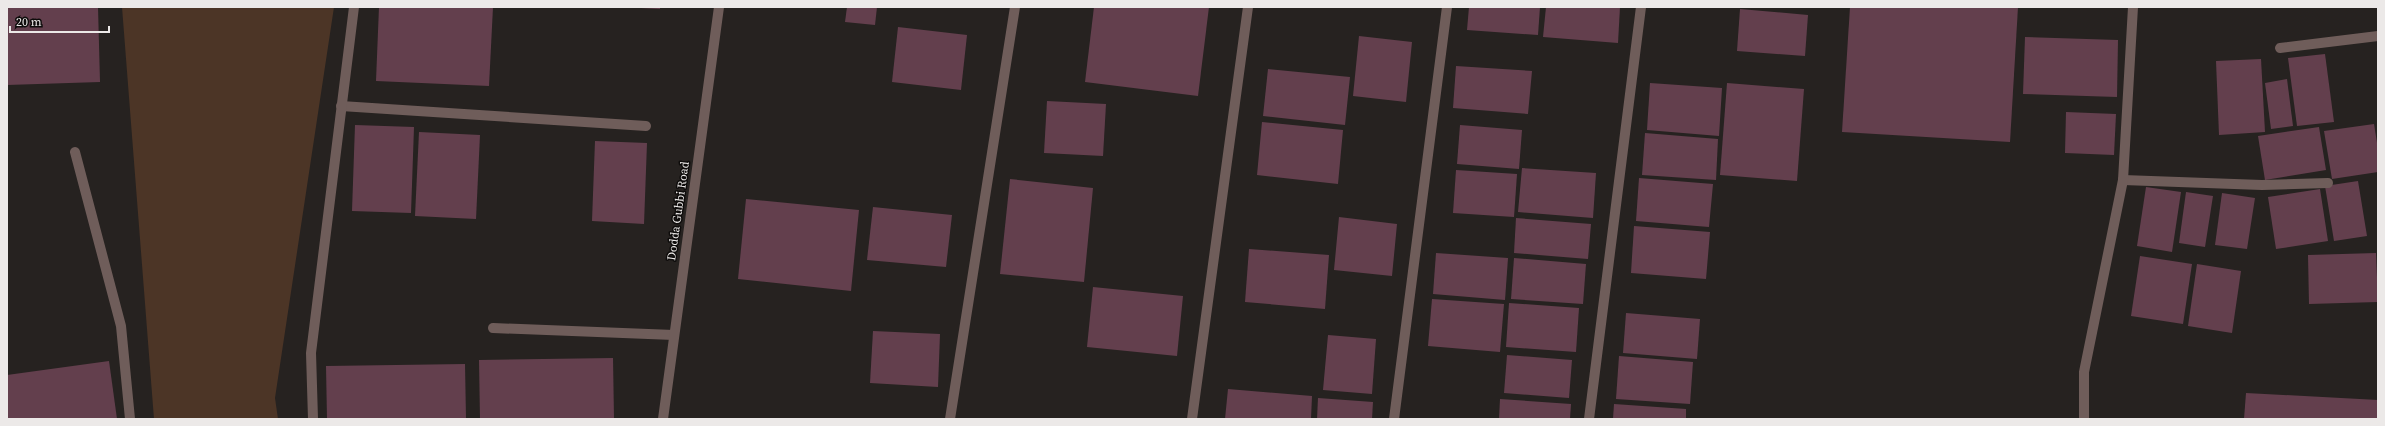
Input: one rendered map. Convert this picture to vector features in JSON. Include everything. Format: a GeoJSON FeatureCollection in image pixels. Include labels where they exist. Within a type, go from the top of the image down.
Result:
{"type":"FeatureCollection","features":[{"type":"Feature","properties":{"kind":"street"},"geometry":{"type":"LineString","coordinates":[[313,419],[311,353],[354,7]]}},
{"type":"Feature","properties":{"kind":"street","name":"Dodda Gubbi Road"},"geometry":{"type":"LineString","coordinates":[[663,419],[719,7]]}},
{"type":"Feature","properties":{"kind":"street"},"geometry":{"type":"LineString","coordinates":[[950,419],[1015,7]]}},
{"type":"Feature","properties":{"kind":"street"},"geometry":{"type":"LineString","coordinates":[[1192,419],[1248,7]]}},
{"type":"Feature","properties":{"kind":"street"},"geometry":{"type":"LineString","coordinates":[[1394,419],[1447,7]]}},
{"type":"Feature","properties":{"kind":"street"},"geometry":{"type":"LineString","coordinates":[[1589,419],[1641,7]]}},
{"type":"Feature","properties":{"kind":"street"},"geometry":{"type":"LineString","coordinates":[[2084,419],[2084,372],[2123,180],[2133,7]]}},
{"type":"Feature","properties":{"kind":"street"},"geometry":{"type":"LineString","coordinates":[[2280,48],[2378,36]]}},
{"type":"Feature","properties":{"kind":"street"},"geometry":{"type":"LineString","coordinates":[[341,106],[646,126]]}},
{"type":"Feature","properties":{"kind":"street"},"geometry":{"type":"LineString","coordinates":[[75,152],[121,326],[130,419]]}},
{"type":"Feature","properties":{"kind":"street"},"geometry":{"type":"LineString","coordinates":[[2123,180],[2262,186],[2328,183]]}},
{"type":"Feature","properties":{"kind":"street"},"geometry":{"type":"LineString","coordinates":[[493,328],[674,335]]}},
{"type":"Feature","properties":{"kind":"shaded area"},"geometry":{"type":"Polygon","coordinates":[[[122,7],[334,7],[275,398],[278,419],[154,419],[122,7]]]}},
{"type":"Feature","properties":{"kind":"building"},"geometry":{"type":"Polygon","coordinates":[[[7,7],[98,7],[100,82],[7,85],[7,7]]]}},
{"type":"Feature","properties":{"kind":"building"},"geometry":{"type":"Polygon","coordinates":[[[379,7],[493,7],[489,86],[376,81],[379,7]]]}},
{"type":"Feature","properties":{"kind":"building"},"geometry":{"type":"Polygon","coordinates":[[[660,7],[660,9],[641,8],[660,7]]]}},
{"type":"Feature","properties":{"kind":"building"},"geometry":{"type":"Polygon","coordinates":[[[847,7],[877,7],[875,25],[845,22],[847,7]]]}},
{"type":"Feature","properties":{"kind":"building"},"geometry":{"type":"Polygon","coordinates":[[[1094,7],[1209,7],[1198,96],[1085,82],[1094,7]]]}},
{"type":"Feature","properties":{"kind":"building"},"geometry":{"type":"Polygon","coordinates":[[[1469,7],[1540,7],[1538,35],[1467,30],[1469,7]]]}},
{"type":"Feature","properties":{"kind":"building"},"geometry":{"type":"Polygon","coordinates":[[[1546,7],[1620,7],[1618,43],[1543,37],[1546,7]]]}},
{"type":"Feature","properties":{"kind":"building"},"geometry":{"type":"Polygon","coordinates":[[[1850,7],[2018,7],[2010,142],[1842,132],[1850,7]]]}},
{"type":"Feature","properties":{"kind":"building"},"geometry":{"type":"Polygon","coordinates":[[[1740,9],[1808,15],[1805,56],[1737,51],[1740,9]]]}},
{"type":"Feature","properties":{"kind":"building"},"geometry":{"type":"Polygon","coordinates":[[[898,27],[967,35],[961,90],[892,82],[898,27]]]}},
{"type":"Feature","properties":{"kind":"building"},"geometry":{"type":"Polygon","coordinates":[[[1359,36],[1412,42],[1406,102],[1353,96],[1359,36]]]}},
{"type":"Feature","properties":{"kind":"building"},"geometry":{"type":"Polygon","coordinates":[[[2025,37],[2118,40],[2117,97],[2023,94],[2025,37]]]}},
{"type":"Feature","properties":{"kind":"building"},"geometry":{"type":"Polygon","coordinates":[[[2325,54],[2334,122],[2297,126],[2288,58],[2325,54]]]}},
{"type":"Feature","properties":{"kind":"building"},"geometry":{"type":"Polygon","coordinates":[[[2261,59],[2265,132],[2219,135],[2216,61],[2261,59]]]}},
{"type":"Feature","properties":{"kind":"building"},"geometry":{"type":"Polygon","coordinates":[[[1456,66],[1532,71],[1528,114],[1453,108],[1456,66]]]}},
{"type":"Feature","properties":{"kind":"building"},"geometry":{"type":"Polygon","coordinates":[[[1268,69],[1350,77],[1345,125],[1263,116],[1268,69]]]}},
{"type":"Feature","properties":{"kind":"building"},"geometry":{"type":"Polygon","coordinates":[[[2287,79],[2293,126],[2271,129],[2265,83],[2287,79]]]}},
{"type":"Feature","properties":{"kind":"building"},"geometry":{"type":"Polygon","coordinates":[[[1650,83],[1722,88],[1719,136],[1647,130],[1650,83]]]}},
{"type":"Feature","properties":{"kind":"building"},"geometry":{"type":"Polygon","coordinates":[[[1727,83],[1804,89],[1797,181],[1720,175],[1727,83]]]}},
{"type":"Feature","properties":{"kind":"building"},"geometry":{"type":"Polygon","coordinates":[[[1047,101],[1106,104],[1103,156],[1044,153],[1047,101]]]}},
{"type":"Feature","properties":{"kind":"building"},"geometry":{"type":"Polygon","coordinates":[[[2066,112],[2116,114],[2114,155],[2065,153],[2066,112]]]}},
{"type":"Feature","properties":{"kind":"building"},"geometry":{"type":"Polygon","coordinates":[[[1262,122],[1343,130],[1338,184],[1257,175],[1262,122]]]}},
{"type":"Feature","properties":{"kind":"building"},"geometry":{"type":"Polygon","coordinates":[[[2374,124],[2378,149],[2378,172],[2332,179],[2324,131],[2374,124]]]}},
{"type":"Feature","properties":{"kind":"building"},"geometry":{"type":"Polygon","coordinates":[[[355,125],[414,127],[411,213],[352,211],[355,125]]]}},
{"type":"Feature","properties":{"kind":"building"},"geometry":{"type":"Polygon","coordinates":[[[1460,125],[1522,130],[1519,169],[1457,164],[1460,125]]]}},
{"type":"Feature","properties":{"kind":"building"},"geometry":{"type":"Polygon","coordinates":[[[2319,127],[2326,170],[2265,180],[2258,136],[2319,127]]]}},
{"type":"Feature","properties":{"kind":"building"},"geometry":{"type":"Polygon","coordinates":[[[419,132],[480,135],[476,219],[415,216],[419,132]]]}},
{"type":"Feature","properties":{"kind":"building"},"geometry":{"type":"Polygon","coordinates":[[[1645,133],[1718,139],[1716,180],[1642,175],[1645,133]]]}},
{"type":"Feature","properties":{"kind":"building"},"geometry":{"type":"Polygon","coordinates":[[[595,141],[647,143],[644,224],[592,221],[595,141]]]}},
{"type":"Feature","properties":{"kind":"building"},"geometry":{"type":"Polygon","coordinates":[[[1522,168],[1596,173],[1593,218],[1518,212],[1522,168]]]}},
{"type":"Feature","properties":{"kind":"building"},"geometry":{"type":"Polygon","coordinates":[[[1456,170],[1517,174],[1514,217],[1453,213],[1456,170]]]}},
{"type":"Feature","properties":{"kind":"building"},"geometry":{"type":"Polygon","coordinates":[[[1639,178],[1713,184],[1709,227],[1636,221],[1639,178]]]}},
{"type":"Feature","properties":{"kind":"building"},"geometry":{"type":"Polygon","coordinates":[[[1010,179],[1093,188],[1084,282],[1000,274],[1010,179]]]}},
{"type":"Feature","properties":{"kind":"building"},"geometry":{"type":"Polygon","coordinates":[[[2358,181],[2367,236],[2334,241],[2325,186],[2358,181]]]}},
{"type":"Feature","properties":{"kind":"building"},"geometry":{"type":"Polygon","coordinates":[[[2146,187],[2181,192],[2172,252],[2137,246],[2146,187]]]}},
{"type":"Feature","properties":{"kind":"building"},"geometry":{"type":"Polygon","coordinates":[[[2320,189],[2328,241],[2276,249],[2268,197],[2320,189]]]}},
{"type":"Feature","properties":{"kind":"building"},"geometry":{"type":"Polygon","coordinates":[[[2186,192],[2213,196],[2205,247],[2179,243],[2186,192]]]}},
{"type":"Feature","properties":{"kind":"building"},"geometry":{"type":"Polygon","coordinates":[[[2222,193],[2255,198],[2247,249],[2215,245],[2222,193]]]}},
{"type":"Feature","properties":{"kind":"building"},"geometry":{"type":"Polygon","coordinates":[[[746,199],[859,210],[851,291],[738,279],[746,199]]]}},
{"type":"Feature","properties":{"kind":"building"},"geometry":{"type":"Polygon","coordinates":[[[873,207],[952,215],[946,267],[867,260],[873,207]]]}},
{"type":"Feature","properties":{"kind":"building"},"geometry":{"type":"Polygon","coordinates":[[[1339,217],[1397,224],[1392,276],[1334,270],[1339,217]]]}},
{"type":"Feature","properties":{"kind":"building"},"geometry":{"type":"Polygon","coordinates":[[[1516,218],[1591,224],[1588,259],[1514,253],[1516,218]]]}},
{"type":"Feature","properties":{"kind":"building"},"geometry":{"type":"Polygon","coordinates":[[[1634,226],[1710,232],[1706,279],[1631,273],[1634,226]]]}},
{"type":"Feature","properties":{"kind":"building"},"geometry":{"type":"Polygon","coordinates":[[[1249,249],[1329,255],[1325,309],[1245,302],[1249,249]]]}},
{"type":"Feature","properties":{"kind":"building"},"geometry":{"type":"Polygon","coordinates":[[[1436,253],[1508,258],[1505,300],[1433,294],[1436,253]]]}},
{"type":"Feature","properties":{"kind":"building"},"geometry":{"type":"Polygon","coordinates":[[[2376,253],[2378,302],[2309,304],[2308,255],[2376,253]]]}},
{"type":"Feature","properties":{"kind":"building"},"geometry":{"type":"Polygon","coordinates":[[[2140,256],[2192,264],[2183,324],[2131,316],[2140,256]]]}},
{"type":"Feature","properties":{"kind":"building"},"geometry":{"type":"Polygon","coordinates":[[[1514,258],[1586,264],[1583,304],[1511,299],[1514,258]]]}},
{"type":"Feature","properties":{"kind":"building"},"geometry":{"type":"Polygon","coordinates":[[[2197,264],[2241,271],[2232,333],[2188,326],[2197,264]]]}},
{"type":"Feature","properties":{"kind":"building"},"geometry":{"type":"Polygon","coordinates":[[[1093,287],[1183,296],[1177,356],[1087,347],[1093,287]]]}},
{"type":"Feature","properties":{"kind":"building"},"geometry":{"type":"Polygon","coordinates":[[[1432,299],[1504,304],[1500,352],[1428,346],[1432,299]]]}},
{"type":"Feature","properties":{"kind":"building"},"geometry":{"type":"Polygon","coordinates":[[[1509,303],[1579,308],[1576,352],[1506,347],[1509,303]]]}},
{"type":"Feature","properties":{"kind":"building"},"geometry":{"type":"Polygon","coordinates":[[[1626,313],[1700,319],[1697,359],[1623,353],[1626,313]]]}},
{"type":"Feature","properties":{"kind":"building"},"geometry":{"type":"Polygon","coordinates":[[[873,331],[940,334],[938,387],[870,383],[873,331]]]}},
{"type":"Feature","properties":{"kind":"building"},"geometry":{"type":"Polygon","coordinates":[[[1328,335],[1376,339],[1372,394],[1323,390],[1328,335]]]}},
{"type":"Feature","properties":{"kind":"building"},"geometry":{"type":"Polygon","coordinates":[[[1507,355],[1572,360],[1569,398],[1504,393],[1507,355]]]}},
{"type":"Feature","properties":{"kind":"building"},"geometry":{"type":"Polygon","coordinates":[[[1619,356],[1693,362],[1690,404],[1616,399],[1619,356]]]}},
{"type":"Feature","properties":{"kind":"building"},"geometry":{"type":"Polygon","coordinates":[[[613,358],[614,419],[480,419],[479,360],[613,358]]]}},
{"type":"Feature","properties":{"kind":"building"},"geometry":{"type":"Polygon","coordinates":[[[109,361],[117,419],[7,419],[7,375],[109,361]]]}},
{"type":"Feature","properties":{"kind":"building"},"geometry":{"type":"Polygon","coordinates":[[[465,364],[466,419],[327,419],[326,366],[465,364]]]}},
{"type":"Feature","properties":{"kind":"building"},"geometry":{"type":"Polygon","coordinates":[[[1228,389],[1312,396],[1311,419],[1225,419],[1228,389]]]}},
{"type":"Feature","properties":{"kind":"building"},"geometry":{"type":"Polygon","coordinates":[[[2246,393],[2378,400],[2378,419],[2244,419],[2246,393]]]}},
{"type":"Feature","properties":{"kind":"building"},"geometry":{"type":"Polygon","coordinates":[[[1318,398],[1373,402],[1372,419],[1317,419],[1318,398]]]}},
{"type":"Feature","properties":{"kind":"building"},"geometry":{"type":"Polygon","coordinates":[[[1500,399],[1571,404],[1570,419],[1499,419],[1500,399]]]}},
{"type":"Feature","properties":{"kind":"building"},"geometry":{"type":"Polygon","coordinates":[[[1614,404],[1686,409],[1686,419],[1613,419],[1614,404]]]}}]}
